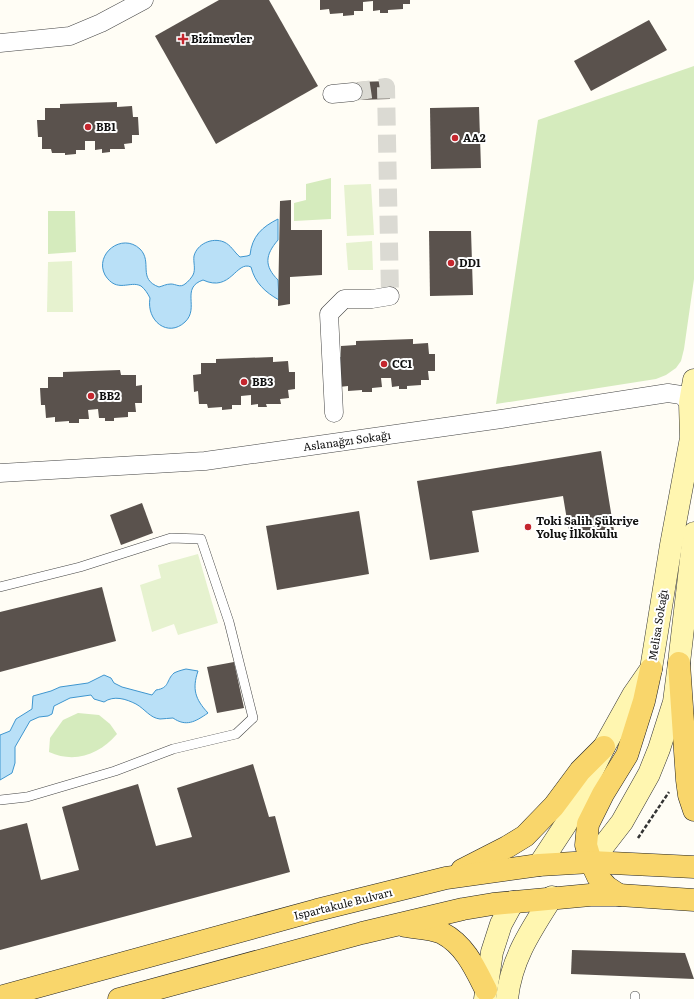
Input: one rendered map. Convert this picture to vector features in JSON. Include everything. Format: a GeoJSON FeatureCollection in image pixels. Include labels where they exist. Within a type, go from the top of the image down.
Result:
{"type":"FeatureCollection","features":[{"type":"Feature","properties":{"kind":"main road"},"geometry":{"type":"LineString","coordinates":[[679,663],[687,780],[689,795],[694,810]]}},
{"type":"Feature","properties":{"kind":"main road"},"geometry":{"type":"LineString","coordinates":[[619,895],[607,887],[598,877],[591,862],[586,844],[588,824],[627,755],[644,701],[651,669]]}},
{"type":"Feature","properties":{"kind":"main road"},"geometry":{"type":"LineString","coordinates":[[446,878],[525,836],[554,806],[580,771],[604,747]]}},
{"type":"Feature","properties":{"kind":"main road"},"geometry":{"type":"LineString","coordinates":[[552,897],[591,862]]}},
{"type":"Feature","properties":{"kind":"main road","name":"Ispartakule Bulvarı"},"geometry":{"type":"LineString","coordinates":[[0,997],[302,914],[446,878],[539,865],[591,862],[694,867]]}},
{"type":"Feature","properties":{"kind":"main road"},"geometry":{"type":"LineString","coordinates":[[513,902],[539,865]]}},
{"type":"Feature","properties":{"kind":"main road"},"geometry":{"type":"LineString","coordinates":[[119,999],[396,924],[463,909],[552,897],[590,895],[619,895],[694,900]]}},
{"type":"Feature","properties":{"kind":"main road"},"geometry":{"type":"LineString","coordinates":[[396,924],[441,932],[454,941],[469,958],[485,994]]}},
{"type":"Feature","properties":{"kind":"street"},"geometry":{"type":"LineString","coordinates":[[0,43],[70,36],[101,23],[144,0]]}},
{"type":"Feature","properties":{"kind":"street"},"geometry":{"type":"LineString","coordinates":[[332,94],[353,92]]}},
{"type":"Feature","properties":{"kind":"street"},"geometry":{"type":"LineString","coordinates":[[334,413],[329,314],[344,300],[372,299],[390,296]]}},
{"type":"Feature","properties":{"kind":"street","name":"Melisa Sokağı"},"geometry":{"type":"LineString","coordinates":[[539,865],[566,824],[604,747],[633,695],[651,669],[670,545],[691,438],[690,403],[694,380]]}},
{"type":"Feature","properties":{"kind":"street","name":"Aslanağzı Sokağı"},"geometry":{"type":"LineString","coordinates":[[0,473],[205,461],[501,419],[668,393],[681,395],[690,403]]}},
{"type":"Feature","properties":{"kind":"street"},"geometry":{"type":"LineString","coordinates":[[591,862],[622,822],[649,774],[659,749],[674,702],[694,533]]}},
{"type":"Feature","properties":{"kind":"street"},"geometry":{"type":"LineString","coordinates":[[507,999],[515,964],[525,940],[552,897]]}},
{"type":"Feature","properties":{"kind":"street"},"geometry":{"type":"LineString","coordinates":[[485,994],[492,952],[502,924],[513,902]]}},
{"type":"Feature","properties":{"kind":"lane"},"geometry":{"type":"LineString","coordinates":[[0,587],[80,567],[171,538],[200,539],[229,622],[253,718],[236,734],[174,749],[116,771],[27,797],[0,800]]}},
{"type":"Feature","properties":{"kind":"path"},"geometry":{"type":"LineString","coordinates":[[638,838],[670,792]]}},
{"type":"Feature","properties":{"kind":"green space"},"geometry":{"type":"Polygon","coordinates":[[[694,66],[694,279],[681,361],[676,368],[666,375],[656,379],[496,404],[538,120],[694,66]]]}},
{"type":"Feature","properties":{"kind":"green space"},"geometry":{"type":"Polygon","coordinates":[[[331,178],[331,219],[294,221],[294,203],[306,200],[306,184],[331,178]]]}},
{"type":"Feature","properties":{"kind":"green space"},"geometry":{"type":"Polygon","coordinates":[[[371,184],[374,235],[347,236],[344,185],[371,184]]]}},
{"type":"Feature","properties":{"kind":"green space"},"geometry":{"type":"Polygon","coordinates":[[[48,211],[75,211],[76,252],[48,254],[48,211]]]}},
{"type":"Feature","properties":{"kind":"green space"},"geometry":{"type":"Polygon","coordinates":[[[372,241],[373,270],[348,270],[346,243],[372,241]]]}},
{"type":"Feature","properties":{"kind":"green space"},"geometry":{"type":"Polygon","coordinates":[[[72,261],[73,312],[47,312],[48,262],[72,261]]]}},
{"type":"Feature","properties":{"kind":"green space"},"geometry":{"type":"Polygon","coordinates":[[[198,554],[218,623],[178,635],[174,624],[152,632],[140,585],[161,578],[158,565],[198,554]]]}},
{"type":"Feature","properties":{"kind":"green space"},"geometry":{"type":"Polygon","coordinates":[[[78,713],[99,715],[110,724],[117,734],[103,747],[86,755],[68,757],[49,752],[50,738],[63,720],[78,713]]]}},
{"type":"Feature","properties":{"kind":"water"},"geometry":{"type":"Polygon","coordinates":[[[278,219],[278,240],[269,256],[268,265],[273,275],[278,280],[279,300],[269,294],[261,286],[255,278],[251,267],[246,266],[241,268],[227,280],[212,283],[203,280],[196,284],[191,293],[191,311],[189,317],[178,327],[165,328],[155,320],[151,314],[150,298],[141,286],[132,284],[114,284],[105,275],[103,260],[106,253],[118,244],[133,244],[144,254],[147,275],[152,284],[159,287],[169,284],[181,286],[193,275],[194,256],[198,248],[202,245],[215,240],[229,245],[240,257],[250,255],[253,242],[259,233],[267,225],[278,219]]]}},
{"type":"Feature","properties":{"kind":"water"},"geometry":{"type":"Polygon","coordinates":[[[186,669],[198,671],[195,683],[196,694],[200,703],[208,713],[199,719],[186,723],[173,718],[156,718],[136,704],[120,698],[104,702],[94,699],[91,695],[70,698],[54,706],[52,714],[30,721],[15,747],[15,763],[12,773],[0,780],[0,735],[10,731],[16,719],[32,709],[33,696],[60,687],[88,683],[104,675],[111,678],[114,683],[122,687],[152,695],[156,690],[166,686],[174,673],[186,669]]]}},
{"type":"Feature","properties":{"kind":"building"},"geometry":{"type":"Polygon","coordinates":[[[219,0],[269,0],[318,86],[216,144],[155,36],[219,0]]]}},
{"type":"Feature","properties":{"kind":"building"},"geometry":{"type":"Polygon","coordinates":[[[320,0],[410,0],[410,4],[403,4],[403,9],[388,10],[388,13],[380,13],[380,10],[373,11],[373,1],[363,2],[363,11],[354,11],[354,15],[343,16],[343,13],[330,14],[329,9],[320,10],[320,0]]]}},
{"type":"Feature","properties":{"kind":"building"},"geometry":{"type":"Polygon","coordinates":[[[649,20],[667,50],[591,91],[574,61],[649,20]]]}},
{"type":"Feature","properties":{"kind":"building"},"geometry":{"type":"Polygon","coordinates":[[[390,81],[390,99],[357,100],[357,82],[390,81]]]}},
{"type":"Feature","properties":{"kind":"building","name":"BB1"},"geometry":{"type":"Polygon","coordinates":[[[117,102],[117,107],[132,106],[133,117],[138,117],[139,135],[132,135],[132,143],[124,144],[125,149],[110,149],[110,152],[102,153],[102,149],[95,150],[95,141],[85,141],[85,150],[76,150],[76,154],[65,155],[65,153],[52,153],[51,149],[42,149],[42,137],[38,137],[37,120],[45,120],[45,108],[60,108],[60,104],[117,102]]]}},
{"type":"Feature","properties":{"kind":"building","name":"AA2"},"geometry":{"type":"Polygon","coordinates":[[[479,107],[481,168],[431,169],[430,108],[479,107]]]}},
{"type":"Feature","properties":{"kind":"building"},"geometry":{"type":"Polygon","coordinates":[[[291,200],[291,230],[322,230],[322,275],[290,277],[290,304],[278,306],[280,201],[291,200]]]}},
{"type":"Feature","properties":{"kind":"building","name":"DD1"},"geometry":{"type":"Polygon","coordinates":[[[429,231],[471,231],[473,295],[430,296],[429,231]]]}},
{"type":"Feature","properties":{"kind":"building","name":"CC1"},"geometry":{"type":"Polygon","coordinates":[[[413,339],[413,344],[428,343],[429,354],[435,354],[435,371],[428,371],[429,380],[421,380],[421,385],[407,386],[407,389],[399,389],[399,386],[392,387],[391,378],[381,378],[382,387],[372,388],[372,392],[362,392],[362,390],[348,391],[348,386],[339,387],[333,358],[341,357],[341,346],[356,345],[356,341],[413,339]]]}},
{"type":"Feature","properties":{"kind":"building","name":"BB3"},"geometry":{"type":"Polygon","coordinates":[[[273,357],[273,362],[288,361],[289,372],[295,372],[295,389],[288,390],[289,398],[280,399],[281,404],[266,404],[267,407],[258,407],[258,404],[251,405],[251,395],[241,396],[241,405],[232,405],[232,409],[222,410],[222,407],[208,408],[207,404],[199,404],[198,391],[194,392],[193,375],[201,374],[201,363],[216,363],[216,359],[273,357]]]}},
{"type":"Feature","properties":{"kind":"building","name":"BB2"},"geometry":{"type":"Polygon","coordinates":[[[120,370],[121,375],[136,375],[136,386],[142,385],[142,403],[135,403],[136,412],[128,412],[128,417],[114,418],[114,421],[105,421],[105,418],[99,418],[98,409],[88,410],[89,419],[79,419],[79,423],[69,423],[69,421],[55,422],[55,417],[46,418],[45,405],[41,405],[40,388],[48,388],[48,377],[63,377],[63,372],[120,370]]]}},
{"type":"Feature","properties":{"kind":"building"},"geometry":{"type":"Polygon","coordinates":[[[601,451],[614,531],[570,538],[563,496],[472,511],[479,552],[430,560],[417,481],[601,451]]]}},
{"type":"Feature","properties":{"kind":"building"},"geometry":{"type":"Polygon","coordinates":[[[142,503],[153,533],[121,545],[110,515],[142,503]]]}},
{"type":"Feature","properties":{"kind":"building"},"geometry":{"type":"Polygon","coordinates":[[[359,511],[369,574],[277,590],[266,526],[359,511]]]}},
{"type":"Feature","properties":{"kind":"building"},"geometry":{"type":"Polygon","coordinates":[[[102,587],[116,641],[0,672],[0,612],[102,587]]]}},
{"type":"Feature","properties":{"kind":"building"},"geometry":{"type":"Polygon","coordinates":[[[234,662],[244,708],[217,713],[207,667],[234,662]]]}},
{"type":"Feature","properties":{"kind":"building"},"geometry":{"type":"Polygon","coordinates":[[[253,764],[269,817],[275,816],[290,872],[0,950],[0,830],[27,823],[41,880],[79,870],[62,807],[138,784],[156,846],[192,837],[177,788],[253,764]]]}},
{"type":"Feature","properties":{"kind":"building"},"geometry":{"type":"Polygon","coordinates":[[[572,950],[685,953],[694,979],[571,974],[572,950]]]}},
{"type":"Feature","properties":{"kind":"tunnel"},"geometry":{"type":"LineString","coordinates":[[353,92],[386,87],[390,296]]}},
{"type":"Feature","properties":{"kind":"place","name":"Bizimevler"},"geometry":{"type":"Point","coordinates":[183,39]}},
{"type":"Feature","properties":{"kind":"place","name":"BB1"},"geometry":{"type":"Point","coordinates":[88,127]}},
{"type":"Feature","properties":{"kind":"place","name":"AA2"},"geometry":{"type":"Point","coordinates":[455,138]}},
{"type":"Feature","properties":{"kind":"place","name":"DD1"},"geometry":{"type":"Point","coordinates":[451,263]}},
{"type":"Feature","properties":{"kind":"place","name":"CC1"},"geometry":{"type":"Point","coordinates":[384,364]}},
{"type":"Feature","properties":{"kind":"place","name":"BB3"},"geometry":{"type":"Point","coordinates":[244,382]}},
{"type":"Feature","properties":{"kind":"place","name":"BB2"},"geometry":{"type":"Point","coordinates":[91,396]}},
{"type":"Feature","properties":{"kind":"place","name":"Toki Salih Şükriye Yoluç İlkokulu"},"geometry":{"type":"Point","coordinates":[528,527]}}]}
